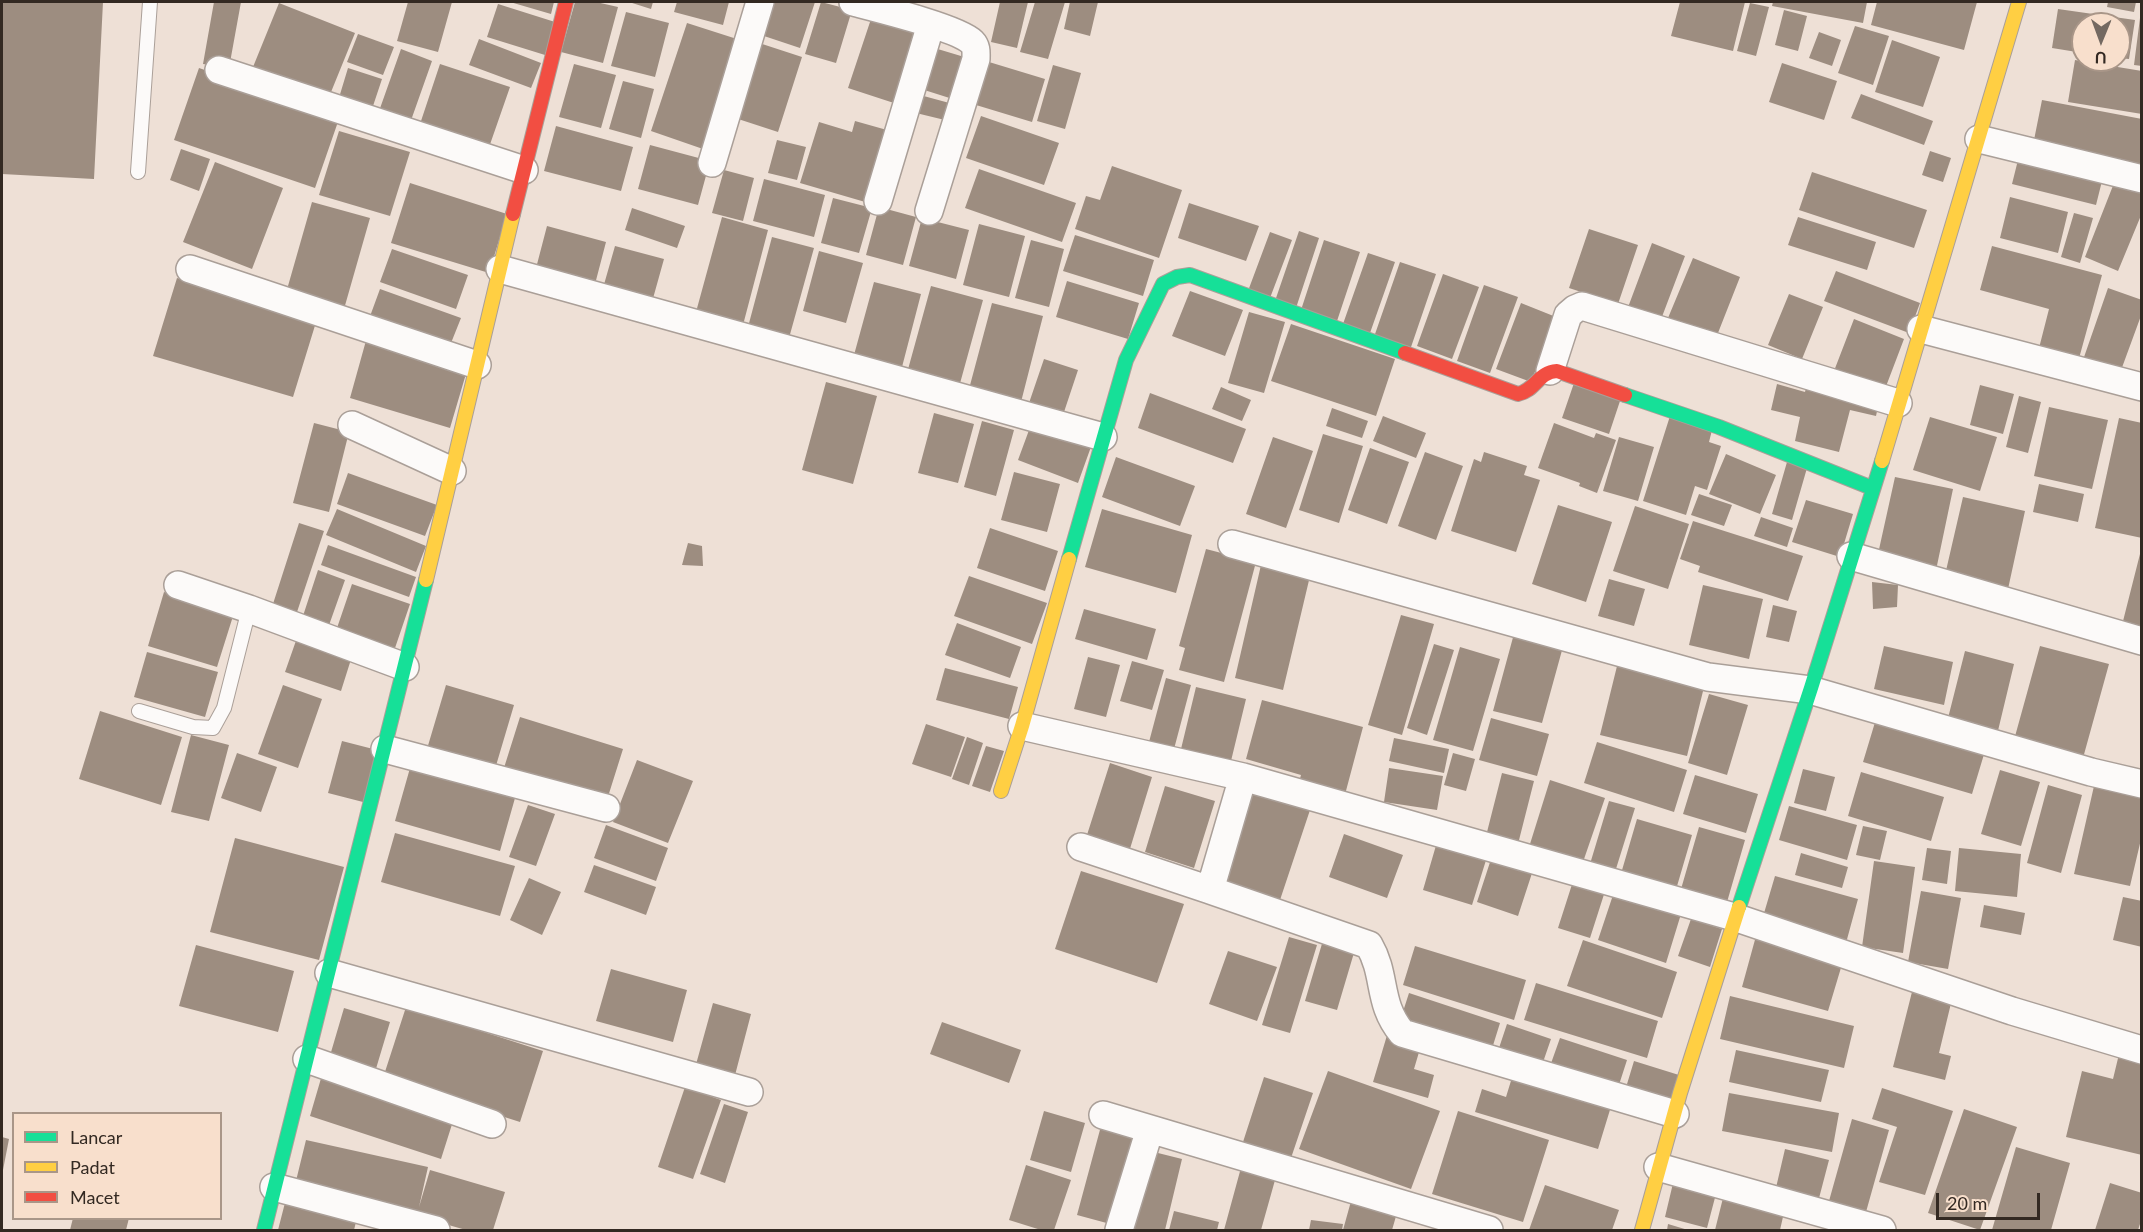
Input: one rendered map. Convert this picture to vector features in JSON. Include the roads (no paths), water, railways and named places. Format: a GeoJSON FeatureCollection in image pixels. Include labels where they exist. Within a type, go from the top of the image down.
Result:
{"type":"FeatureCollection","features":[{"type":"Feature","properties":{"kind":"street"},"geometry":{"type":"LineString","coordinates":[[264,1230],[386,749],[566,2]]}},
{"type":"Feature","properties":{"kind":"street"},"geometry":{"type":"LineString","coordinates":[[712,163],[760,2]]}},
{"type":"Feature","properties":{"kind":"street"},"geometry":{"type":"LineString","coordinates":[[853,2],[931,24],[964,37],[976,48],[976,59],[929,211]]}},
{"type":"Feature","properties":{"kind":"street"},"geometry":{"type":"LineString","coordinates":[[1642,1230],[1658,1167],[1734,917],[1810,690],[2019,2]]}},
{"type":"Feature","properties":{"kind":"street"},"geometry":{"type":"LineString","coordinates":[[878,201],[931,24]]}},
{"type":"Feature","properties":{"kind":"street"},"geometry":{"type":"LineString","coordinates":[[219,70],[524,170]]}},
{"type":"Feature","properties":{"kind":"street"},"geometry":{"type":"LineString","coordinates":[[1979,139],[2142,178]]}},
{"type":"Feature","properties":{"kind":"street"},"geometry":{"type":"LineString","coordinates":[[190,269],[477,364]]}},
{"type":"Feature","properties":{"kind":"street"},"geometry":{"type":"LineString","coordinates":[[500,269],[1103,437]]}},
{"type":"Feature","properties":{"kind":"street"},"geometry":{"type":"LineString","coordinates":[[1001,791],[1022,726],[1126,360],[1163,284],[1177,277],[1190,275],[1518,394],[1528,392],[1542,375],[1550,371],[1557,371],[1719,427],[1872,488]]}},
{"type":"Feature","properties":{"kind":"street"},"geometry":{"type":"LineString","coordinates":[[1550,371],[1568,315],[1582,306],[1898,402]]}},
{"type":"Feature","properties":{"kind":"street"},"geometry":{"type":"LineString","coordinates":[[1921,329],[2142,387]]}},
{"type":"Feature","properties":{"kind":"street"},"geometry":{"type":"LineString","coordinates":[[352,425],[452,471]]}},
{"type":"Feature","properties":{"kind":"street"},"geometry":{"type":"LineString","coordinates":[[1232,544],[1708,676],[1810,690],[2079,769],[2142,784]]}},
{"type":"Feature","properties":{"kind":"street"},"geometry":{"type":"LineString","coordinates":[[1851,556],[2142,641]]}},
{"type":"Feature","properties":{"kind":"street"},"geometry":{"type":"LineString","coordinates":[[178,585],[249,609],[405,668]]}},
{"type":"Feature","properties":{"kind":"street"},"geometry":{"type":"LineString","coordinates":[[1022,726],[1243,777],[1734,917],[2012,1011],[2142,1050]]}},
{"type":"Feature","properties":{"kind":"street"},"geometry":{"type":"LineString","coordinates":[[386,749],[606,808]]}},
{"type":"Feature","properties":{"kind":"street"},"geometry":{"type":"LineString","coordinates":[[1210,890],[1243,777]]}},
{"type":"Feature","properties":{"kind":"street"},"geometry":{"type":"LineString","coordinates":[[1081,847],[1370,945],[1377,958],[1386,1007],[1402,1033],[1675,1114]]}},
{"type":"Feature","properties":{"kind":"street"},"geometry":{"type":"LineString","coordinates":[[329,973],[749,1092]]}},
{"type":"Feature","properties":{"kind":"street"},"geometry":{"type":"LineString","coordinates":[[306,1059],[492,1124]]}},
{"type":"Feature","properties":{"kind":"street"},"geometry":{"type":"LineString","coordinates":[[1103,1115],[1489,1230]]}},
{"type":"Feature","properties":{"kind":"street"},"geometry":{"type":"LineString","coordinates":[[1119,1230],[1150,1129]]}},
{"type":"Feature","properties":{"kind":"street"},"geometry":{"type":"LineString","coordinates":[[1658,1167],[1882,1230]]}},
{"type":"Feature","properties":{"kind":"street"},"geometry":{"type":"LineString","coordinates":[[274,1187],[436,1230]]}},
{"type":"Feature","properties":{"kind":"lane"},"geometry":{"type":"LineString","coordinates":[[138,172],[150,2]]}},
{"type":"Feature","properties":{"kind":"lane"},"geometry":{"type":"LineString","coordinates":[[139,711],[193,727],[213,728],[224,708],[249,609]]}}]}
